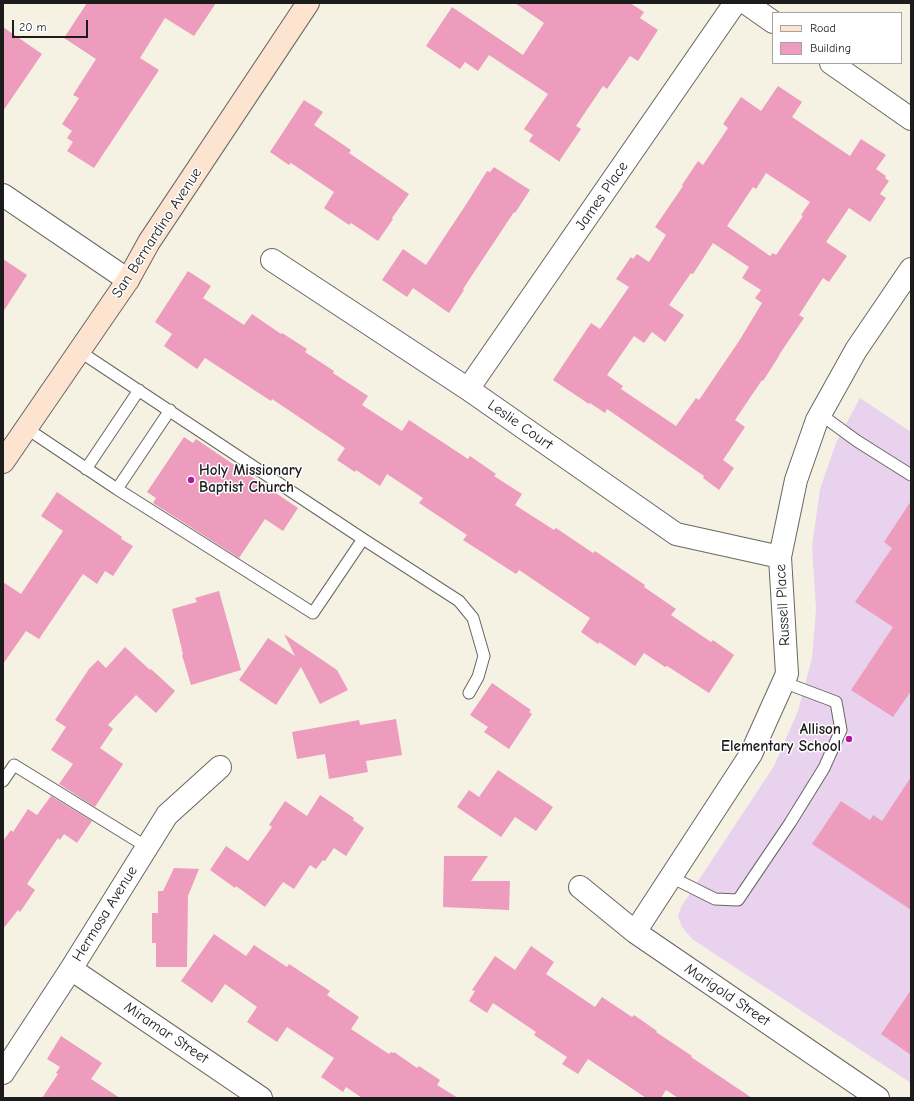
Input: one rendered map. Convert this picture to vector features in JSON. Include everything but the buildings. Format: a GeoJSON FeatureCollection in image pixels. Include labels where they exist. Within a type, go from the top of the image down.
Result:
{"type":"FeatureCollection","features":[{"type":"Feature","properties":{"kind":"main road","name":"San Bernardino Avenue"},"geometry":{"type":"LineString","coordinates":[[3,462],[128,280],[149,242],[308,3]]}},
{"type":"Feature","properties":{"kind":"street","name":"James Place"},"geometry":{"type":"LineString","coordinates":[[468,389],[735,3]]}},
{"type":"Feature","properties":{"kind":"street"},"geometry":{"type":"LineString","coordinates":[[746,3],[772,21]]}},
{"type":"Feature","properties":{"kind":"street"},"geometry":{"type":"LineString","coordinates":[[833,64],[911,119]]}},
{"type":"Feature","properties":{"kind":"street"},"geometry":{"type":"LineString","coordinates":[[3,195],[128,280]]}},
{"type":"Feature","properties":{"kind":"street","name":"Leslie Court"},"geometry":{"type":"LineString","coordinates":[[272,260],[468,389],[676,534],[780,557]]}},
{"type":"Feature","properties":{"kind":"street","name":"Russell Place"},"geometry":{"type":"LineString","coordinates":[[635,932],[751,754],[787,674],[780,557],[796,480],[820,414],[856,350],[911,269]]}},
{"type":"Feature","properties":{"kind":"street","name":"Hermosa Avenue"},"geometry":{"type":"LineString","coordinates":[[3,1073],[167,815],[220,767]]}},
{"type":"Feature","properties":{"kind":"street","name":"Marigold Street"},"geometry":{"type":"LineString","coordinates":[[580,887],[635,932],[878,1098]]}},
{"type":"Feature","properties":{"kind":"street","name":"Miramar Street"},"geometry":{"type":"LineString","coordinates":[[70,969],[262,1098]]}},
{"type":"Feature","properties":{"kind":"lane"},"geometry":{"type":"LineString","coordinates":[[79,351],[459,602],[473,618],[484,656],[478,677],[469,693]]}},
{"type":"Feature","properties":{"kind":"lane"},"geometry":{"type":"LineString","coordinates":[[86,468],[139,390]]}},
{"type":"Feature","properties":{"kind":"lane"},"geometry":{"type":"LineString","coordinates":[[117,489],[170,410]]}},
{"type":"Feature","properties":{"kind":"lane"},"geometry":{"type":"LineString","coordinates":[[820,414],[857,441],[911,475]]}},
{"type":"Feature","properties":{"kind":"lane"},"geometry":{"type":"LineString","coordinates":[[26,428],[117,489],[313,613],[363,539]]}},
{"type":"Feature","properties":{"kind":"lane"},"geometry":{"type":"LineString","coordinates":[[671,877],[714,899],[738,900],[790,823],[824,768],[841,730],[836,702],[783,682]]}},
{"type":"Feature","properties":{"kind":"lane"},"geometry":{"type":"LineString","coordinates":[[3,782],[14,766],[147,847]]}},
{"type":"Feature","properties":{"kind":"shaded area","name":"Allison Elementary School"},"geometry":{"type":"Polygon","coordinates":[[[860,398],[911,432],[911,1083],[692,939],[682,927],[678,916],[681,907],[774,766],[798,711],[812,658],[816,609],[812,546],[820,489],[836,443],[860,398]]]}},
{"type":"Feature","properties":{"kind":"place","name":"Holy Missionary Baptist Church"},"geometry":{"type":"Point","coordinates":[191,480]}},
{"type":"Feature","properties":{"kind":"place","name":"Allison Elementary School"},"geometry":{"type":"Point","coordinates":[849,739]}}]}
